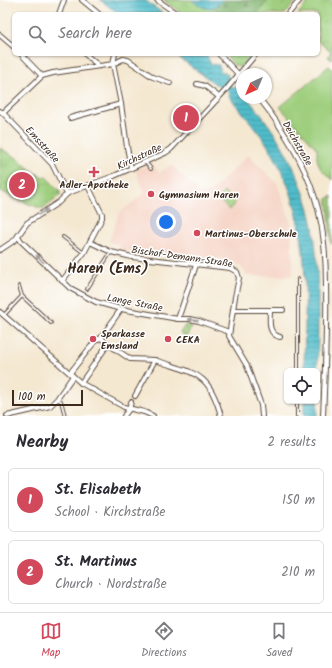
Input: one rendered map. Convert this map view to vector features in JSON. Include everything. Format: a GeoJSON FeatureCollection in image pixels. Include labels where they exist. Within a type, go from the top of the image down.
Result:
{"type":"FeatureCollection","features":[{"type":"Feature","properties":{"kind":"street"},"geometry":{"type":"LineString","coordinates":[[60,12],[64,0]]}},
{"type":"Feature","properties":{"kind":"street"},"geometry":{"type":"LineString","coordinates":[[82,0],[97,12]]}},
{"type":"Feature","properties":{"kind":"street"},"geometry":{"type":"LineString","coordinates":[[156,0],[174,12]]}},
{"type":"Feature","properties":{"kind":"street"},"geometry":{"type":"LineString","coordinates":[[290,12],[300,0]]}},
{"type":"Feature","properties":{"kind":"street"},"geometry":{"type":"LineString","coordinates":[[0,35],[12,45]]}},
{"type":"Feature","properties":{"kind":"street"},"geometry":{"type":"LineString","coordinates":[[23,56],[42,76]]}},
{"type":"Feature","properties":{"kind":"street"},"geometry":{"type":"LineString","coordinates":[[87,56],[99,66]]}},
{"type":"Feature","properties":{"kind":"street"},"geometry":{"type":"LineString","coordinates":[[115,56],[113,64],[131,168]]}},
{"type":"Feature","properties":{"kind":"street"},"geometry":{"type":"LineString","coordinates":[[221,56],[236,71]]}},
{"type":"Feature","properties":{"kind":"street","name":"Kirchstraße"},"geometry":{"type":"LineString","coordinates":[[246,68],[255,56]]}},
{"type":"Feature","properties":{"kind":"street"},"geometry":{"type":"LineString","coordinates":[[2,112],[42,76],[113,64],[123,59],[128,60],[153,77],[170,83]]}},
{"type":"Feature","properties":{"kind":"street","name":"Kirchstraße"},"geometry":{"type":"LineString","coordinates":[[68,193],[127,171],[171,149],[219,96],[236,80]]}},
{"type":"Feature","properties":{"kind":"street"},"geometry":{"type":"LineString","coordinates":[[197,84],[205,86],[219,96]]}},
{"type":"Feature","properties":{"kind":"street"},"geometry":{"type":"LineString","coordinates":[[70,118],[121,104]]}},
{"type":"Feature","properties":{"kind":"street","name":"Deichstraße"},"geometry":{"type":"LineString","coordinates":[[263,104],[295,150],[315,196],[320,220],[325,248],[327,309],[323,416]]}},
{"type":"Feature","properties":{"kind":"street","name":"Emsstraße"},"geometry":{"type":"LineString","coordinates":[[2,112],[52,164],[68,193]]}},
{"type":"Feature","properties":{"kind":"street"},"geometry":{"type":"LineString","coordinates":[[62,281],[84,253],[102,218],[102,214],[88,186]]}},
{"type":"Feature","properties":{"kind":"street"},"geometry":{"type":"LineString","coordinates":[[0,250],[10,244],[27,224],[59,202],[68,193]]}},
{"type":"Feature","properties":{"kind":"street","name":"Lange Straße"},"geometry":{"type":"LineString","coordinates":[[18,236],[62,281],[76,292],[96,302],[121,309],[199,321],[229,332]]}},
{"type":"Feature","properties":{"kind":"street","name":"Bischof-Demann-Straße"},"geometry":{"type":"LineString","coordinates":[[90,242],[111,252],[132,257],[230,268],[237,272],[239,278],[229,332]]}},
{"type":"Feature","properties":{"kind":"street"},"geometry":{"type":"LineString","coordinates":[[178,318],[196,265]]}},
{"type":"Feature","properties":{"kind":"street"},"geometry":{"type":"LineString","coordinates":[[327,309],[332,308]]}},
{"type":"Feature","properties":{"kind":"street"},"geometry":{"type":"LineString","coordinates":[[8,416],[50,406],[96,340],[101,338],[121,309]]}},
{"type":"Feature","properties":{"kind":"street"},"geometry":{"type":"LineString","coordinates":[[233,310],[283,310]]}},
{"type":"Feature","properties":{"kind":"street"},"geometry":{"type":"LineString","coordinates":[[270,310],[270,330],[274,335],[280,336]]}},
{"type":"Feature","properties":{"kind":"street"},"geometry":{"type":"LineString","coordinates":[[2,313],[81,382],[129,409],[144,412],[153,416]]}},
{"type":"Feature","properties":{"kind":"street"},"geometry":{"type":"LineString","coordinates":[[229,332],[230,338],[247,366],[261,405],[262,416]]}},
{"type":"Feature","properties":{"kind":"street"},"geometry":{"type":"LineString","coordinates":[[101,338],[130,359],[155,360],[193,373],[204,380],[213,394],[221,416]]}},
{"type":"Feature","properties":{"kind":"street"},"geometry":{"type":"LineString","coordinates":[[81,382],[108,344]]}},
{"type":"Feature","properties":{"kind":"street"},"geometry":{"type":"LineString","coordinates":[[135,396],[155,360]]}},
{"type":"Feature","properties":{"kind":"street"},"geometry":{"type":"LineString","coordinates":[[124,416],[129,409],[131,402]]}},
{"type":"Feature","properties":{"kind":"lane"},"geometry":{"type":"LineString","coordinates":[[145,162],[151,170]]}},
{"type":"Feature","properties":{"kind":"lane"},"geometry":{"type":"LineString","coordinates":[[63,238],[84,253]]}},
{"type":"Feature","properties":{"kind":"lane"},"geometry":{"type":"LineString","coordinates":[[87,289],[111,252]]}},
{"type":"Feature","properties":{"kind":"lane"},"geometry":{"type":"LineString","coordinates":[[298,278],[298,368]]}},
{"type":"Feature","properties":{"kind":"lane"},"geometry":{"type":"LineString","coordinates":[[19,286],[22,296],[51,323]]}},
{"type":"Feature","properties":{"kind":"lane"},"geometry":{"type":"LineString","coordinates":[[2,313],[22,296]]}},
{"type":"Feature","properties":{"kind":"lane"},"geometry":{"type":"LineString","coordinates":[[57,398],[61,401],[65,416]]}},
{"type":"Feature","properties":{"kind":"lane"},"geometry":{"type":"LineString","coordinates":[[297,404],[297,416]]}},
{"type":"Feature","properties":{"kind":"shaded area"},"geometry":{"type":"Polygon","coordinates":[[[248,155],[277,183],[291,223],[293,276],[247,276],[240,266],[229,260],[189,255],[187,258],[155,252],[126,251],[119,249],[120,245],[109,242],[119,213],[145,193],[135,170],[152,163],[159,173],[171,165],[199,192],[207,194],[212,191],[248,155]]]}},
{"type":"Feature","properties":{"kind":"green space"},"geometry":{"type":"Polygon","coordinates":[[[163,0],[192,0],[198,4],[218,5],[223,0],[268,0],[259,12],[180,12],[163,0]]]}},
{"type":"Feature","properties":{"kind":"green space"},"geometry":{"type":"Polygon","coordinates":[[[163,0],[192,0],[205,8],[214,8],[220,12],[180,12],[163,0]]]}},
{"type":"Feature","properties":{"kind":"green space"},"geometry":{"type":"Polygon","coordinates":[[[268,0],[297,0],[287,12],[259,12],[268,0]]]}},
{"type":"Feature","properties":{"kind":"green space"},"geometry":{"type":"Polygon","coordinates":[[[310,0],[332,0],[332,60],[328,57],[331,52],[320,43],[320,12],[300,12],[310,0]]]}},
{"type":"Feature","properties":{"kind":"green space"},"geometry":{"type":"Polygon","coordinates":[[[227,56],[250,56],[243,65],[239,67],[233,64],[227,56]]]}},
{"type":"Feature","properties":{"kind":"green space"},"geometry":{"type":"Polygon","coordinates":[[[329,66],[332,69],[332,180],[320,168],[317,159],[317,149],[280,107],[329,66]]]}},
{"type":"Feature","properties":{"kind":"green space"},"geometry":{"type":"Polygon","coordinates":[[[0,148],[17,158],[34,173],[44,177],[45,176],[60,191],[60,195],[43,208],[40,208],[13,198],[0,190],[0,148]]]}},
{"type":"Feature","properties":{"kind":"green space"},"geometry":{"type":"Polygon","coordinates":[[[224,192],[235,203],[229,210],[218,198],[224,192]]]}},
{"type":"Feature","properties":{"kind":"green space"},"geometry":{"type":"Polygon","coordinates":[[[332,196],[332,244],[331,244],[327,199],[332,196]]]}},
{"type":"Feature","properties":{"kind":"green space"},"geometry":{"type":"Polygon","coordinates":[[[186,324],[192,327],[186,337],[180,333],[186,324]]]}},
{"type":"Feature","properties":{"kind":"water"},"geometry":{"type":"Polygon","coordinates":[[[100,0],[145,0],[161,12],[116,12],[100,0]]]}},
{"type":"Feature","properties":{"kind":"water"},"geometry":{"type":"Polygon","coordinates":[[[192,0],[223,0],[212,8],[204,8],[192,0]]]}},
{"type":"Feature","properties":{"kind":"water"},"geometry":{"type":"Polygon","coordinates":[[[177,56],[207,56],[211,64],[219,65],[221,72],[228,75],[227,83],[232,87],[236,87],[236,104],[252,104],[270,126],[297,174],[309,209],[316,251],[318,300],[318,368],[304,368],[304,260],[301,233],[295,206],[286,180],[273,154],[258,131],[229,96],[230,94],[223,87],[221,88],[177,56]]]}},
{"type":"Feature","properties":{"kind":"water"},"geometry":{"type":"Polygon","coordinates":[[[304,404],[317,404],[317,416],[304,416],[304,404]]]}},
{"type":"Feature","properties":{"kind":"place","name":"St. Elisabeth"},"geometry":{"type":"Point","coordinates":[186,118]}},
{"type":"Feature","properties":{"kind":"place","name":"Adler-Apotheke"},"geometry":{"type":"Point","coordinates":[94,172]}},
{"type":"Feature","properties":{"kind":"place","name":"St. Martinus"},"geometry":{"type":"Point","coordinates":[22,185]}},
{"type":"Feature","properties":{"kind":"place","name":"Gymnasium Haren"},"geometry":{"type":"Point","coordinates":[151,194]}},
{"type":"Feature","properties":{"kind":"place","name":"Martinus-Oberschule"},"geometry":{"type":"Point","coordinates":[197,233]}},
{"type":"Feature","properties":{"kind":"place","name":"Sparkasse Emsland"},"geometry":{"type":"Point","coordinates":[93,339]}},
{"type":"Feature","properties":{"kind":"place","name":"CEKA"},"geometry":{"type":"Point","coordinates":[168,339]}},
{"type":"Feature","properties":{"kind":"district","name":"Haren (Ems)"},"geometry":{"type":"Point","coordinates":[108,268]}}]}
